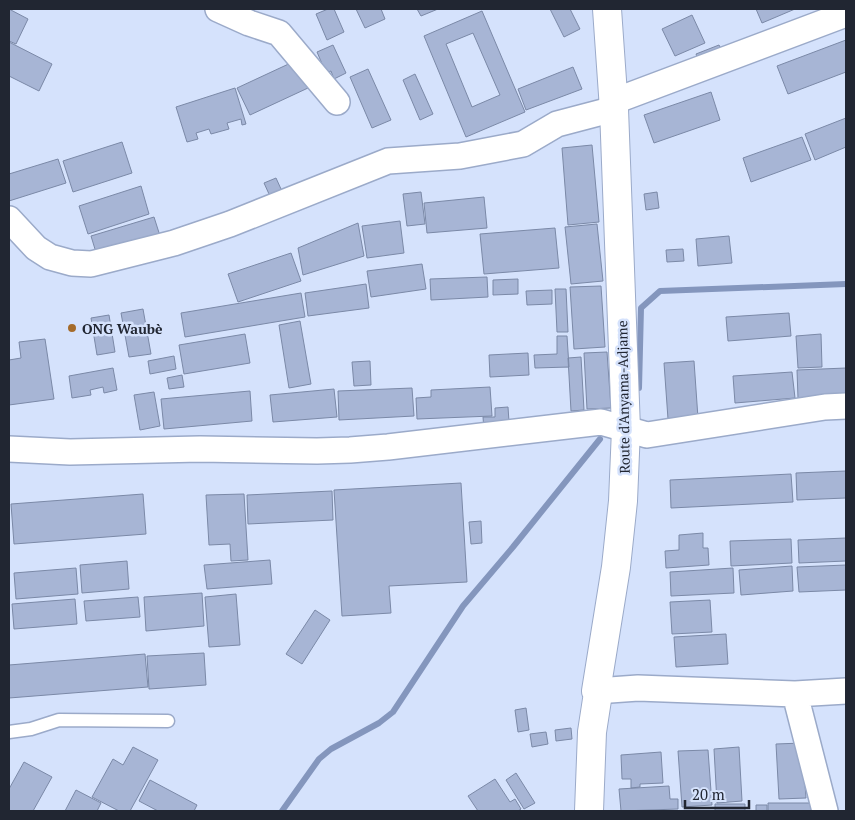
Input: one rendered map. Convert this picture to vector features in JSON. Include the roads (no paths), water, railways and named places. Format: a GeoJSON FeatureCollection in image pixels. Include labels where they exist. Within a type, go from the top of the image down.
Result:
{"type":"FeatureCollection","features":[{"type":"Feature","properties":{"kind":"street"},"geometry":{"type":"LineString","coordinates":[[218,9],[279,33],[337,102]]}},
{"type":"Feature","properties":{"kind":"street","name":"Route d'Anyama-Adjame"},"geometry":{"type":"LineString","coordinates":[[589,811],[592,732],[598,693],[596,691],[617,557],[623,501],[626,429],[608,9]]}},
{"type":"Feature","properties":{"kind":"street"},"geometry":{"type":"LineString","coordinates":[[9,219],[36,248],[50,257],[72,263],[91,264],[174,243],[312,192],[388,161],[460,156],[523,144],[557,124],[613,106],[846,14]]}},
{"type":"Feature","properties":{"kind":"street"},"geometry":{"type":"LineString","coordinates":[[9,450],[70,452],[200,449],[350,450],[601,422],[647,435],[846,406]]}},
{"type":"Feature","properties":{"kind":"street"},"geometry":{"type":"LineString","coordinates":[[596,691],[638,688],[796,694],[846,691]]}},
{"type":"Feature","properties":{"kind":"street"},"geometry":{"type":"LineString","coordinates":[[796,694],[826,811]]}},
{"type":"Feature","properties":{"kind":"lane"},"geometry":{"type":"LineString","coordinates":[[9,732],[31,729],[59,720],[168,721]]}},
{"type":"Feature","properties":{"kind":"waterway"},"geometry":{"type":"LineString","coordinates":[[639,388],[641,308],[660,291],[846,284]]}},
{"type":"Feature","properties":{"kind":"waterway"},"geometry":{"type":"LineString","coordinates":[[282,811],[319,759],[331,749],[379,723],[393,712],[463,606],[600,439]]}},
{"type":"Feature","properties":{"kind":"place","name":"ONG Waubè"},"geometry":{"type":"Point","coordinates":[72,328]}}]}
